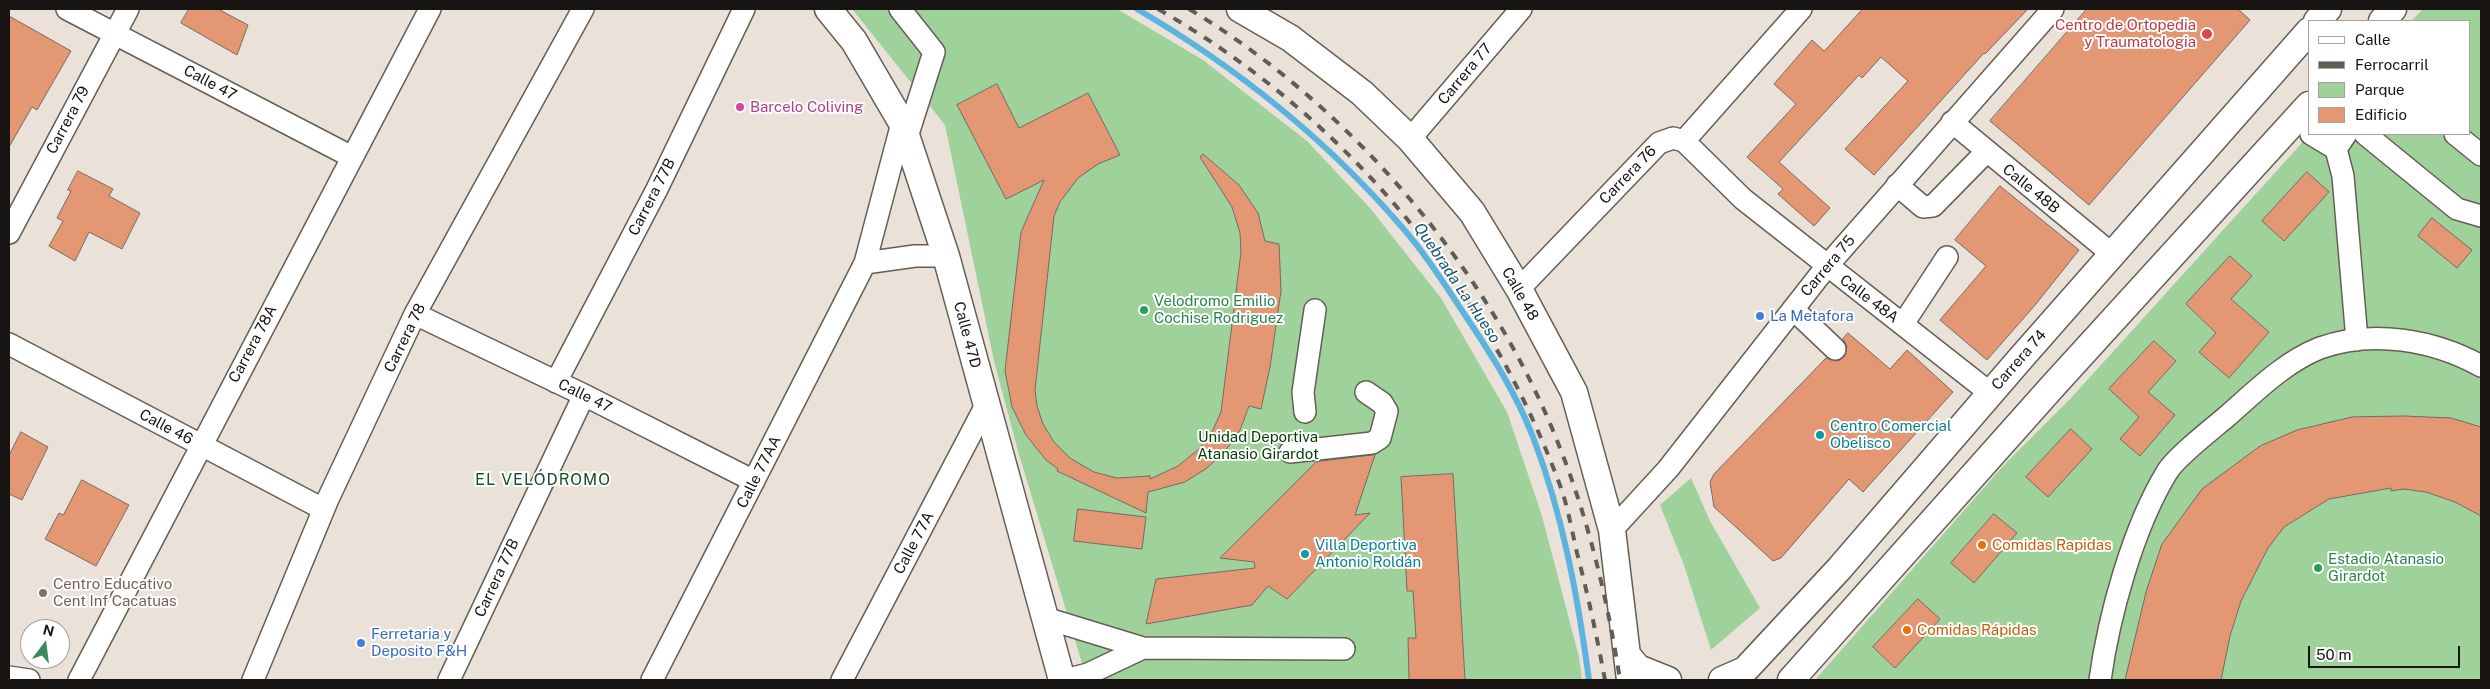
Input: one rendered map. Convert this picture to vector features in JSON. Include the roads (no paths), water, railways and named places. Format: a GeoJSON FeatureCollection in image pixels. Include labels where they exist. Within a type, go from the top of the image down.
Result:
{"type":"FeatureCollection","features":[{"type":"Feature","properties":{"kind":"main road","name":"Calle 47D"},"geometry":{"type":"LineString","coordinates":[[828,9],[854,42],[905,130],[946,256],[1016,517],[1063,680]]}},
{"type":"Feature","properties":{"kind":"main road","name":"Calle 48"},"geometry":{"type":"LineString","coordinates":[[1240,9],[1290,38],[1362,93],[1410,139],[1472,212],[1519,289],[1574,392],[1612,530],[1630,680]]}},
{"type":"Feature","properties":{"kind":"main road"},"geometry":{"type":"LineString","coordinates":[[2318,20],[2328,9]]}},
{"type":"Feature","properties":{"kind":"main road"},"geometry":{"type":"LineString","coordinates":[[2383,20],[2393,9]]}},
{"type":"Feature","properties":{"kind":"main road","name":"Carrera 74"},"geometry":{"type":"LineString","coordinates":[[1722,680],[1745,670],[1840,569],[1990,393],[2308,32]]}},
{"type":"Feature","properties":{"kind":"main road"},"geometry":{"type":"LineString","coordinates":[[1791,680],[2052,386],[2306,123]]}},
{"type":"Feature","properties":{"kind":"main road"},"geometry":{"type":"LineString","coordinates":[[1626,655],[1638,668],[1668,680]]}},
{"type":"Feature","properties":{"kind":"street","name":"Calle 47"},"geometry":{"type":"LineString","coordinates":[[67,9],[352,158]]}},
{"type":"Feature","properties":{"kind":"street","name":"Carrera 79"},"geometry":{"type":"LineString","coordinates":[[9,233],[128,9]]}},
{"type":"Feature","properties":{"kind":"street","name":"Carrera 78A"},"geometry":{"type":"LineString","coordinates":[[79,680],[200,445],[430,9]]}},
{"type":"Feature","properties":{"kind":"street","name":"Carrera 78"},"geometry":{"type":"LineString","coordinates":[[253,680],[324,509],[415,314],[583,9]]}},
{"type":"Feature","properties":{"kind":"street","name":"Carrera 77B"},"geometry":{"type":"LineString","coordinates":[[556,382],[657,189],[744,9]]}},
{"type":"Feature","properties":{"kind":"street","name":"Calle 77AA"},"geometry":{"type":"LineString","coordinates":[[652,680],[865,263],[905,130],[934,52],[900,9]]}},
{"type":"Feature","properties":{"kind":"street","name":"Carrera 77"},"geometry":{"type":"LineString","coordinates":[[1410,139],[1521,9]]}},
{"type":"Feature","properties":{"kind":"street"},"geometry":{"type":"LineString","coordinates":[[1684,141],[1801,9]]}},
{"type":"Feature","properties":{"kind":"street","name":"Carrera 75"},"geometry":{"type":"LineString","coordinates":[[1612,530],[1668,468],[1827,266],[2053,9]]}},
{"type":"Feature","properties":{"kind":"street","name":"Calle 48B"},"geometry":{"type":"LineString","coordinates":[[1952,122],[1986,152],[2112,254]]}},
{"type":"Feature","properties":{"kind":"street"},"geometry":{"type":"LineString","coordinates":[[2329,135],[2341,141],[2357,340]]}},
{"type":"Feature","properties":{"kind":"street"},"geometry":{"type":"LineString","coordinates":[[2366,135],[2457,208],[2481,216]]}},
{"type":"Feature","properties":{"kind":"street"},"geometry":{"type":"LineString","coordinates":[[2456,135],[2481,155]]}},
{"type":"Feature","properties":{"kind":"street","name":"Carrera 76"},"geometry":{"type":"LineString","coordinates":[[1519,289],[1659,143],[1673,138],[1684,141]]}},
{"type":"Feature","properties":{"kind":"street","name":"Calle 48A"},"geometry":{"type":"LineString","coordinates":[[1684,141],[1743,199],[1990,393]]}},
{"type":"Feature","properties":{"kind":"street"},"geometry":{"type":"LineString","coordinates":[[1897,185],[1923,207],[1933,206],[1986,152]]}},
{"type":"Feature","properties":{"kind":"street"},"geometry":{"type":"LineString","coordinates":[[865,263],[915,256],[946,256]]}},
{"type":"Feature","properties":{"kind":"street"},"geometry":{"type":"LineString","coordinates":[[1903,324],[1947,257]]}},
{"type":"Feature","properties":{"kind":"street"},"geometry":{"type":"LineString","coordinates":[[1793,309],[1835,349]]}},
{"type":"Feature","properties":{"kind":"street"},"geometry":{"type":"LineString","coordinates":[[1305,412],[1303,392],[1315,310]]}},
{"type":"Feature","properties":{"kind":"street","name":"Calle 47"},"geometry":{"type":"LineString","coordinates":[[415,314],[584,395],[754,481]]}},
{"type":"Feature","properties":{"kind":"street"},"geometry":{"type":"LineString","coordinates":[[2100,680],[2123,578],[2142,524],[2168,470],[2282,370],[2320,348],[2357,340],[2390,339],[2425,344],[2460,354],[2481,366]]}},
{"type":"Feature","properties":{"kind":"street","name":"Calle 46"},"geometry":{"type":"LineString","coordinates":[[9,344],[324,509]]}},
{"type":"Feature","properties":{"kind":"street"},"geometry":{"type":"LineString","coordinates":[[1290,452],[1372,443],[1380,438],[1388,411],[1382,403],[1366,392]]}},
{"type":"Feature","properties":{"kind":"street","name":"Carrera 77B"},"geometry":{"type":"LineString","coordinates":[[449,680],[584,395]]}},
{"type":"Feature","properties":{"kind":"street","name":"Calle 77A"},"geometry":{"type":"LineString","coordinates":[[842,680],[986,405]]}},
{"type":"Feature","properties":{"kind":"street"},"geometry":{"type":"LineString","coordinates":[[1045,618],[1143,648],[1344,649]]}},
{"type":"Feature","properties":{"kind":"street"},"geometry":{"type":"LineString","coordinates":[[1063,680],[1088,674],[1143,648]]}},
{"type":"Feature","properties":{"kind":"street"},"geometry":{"type":"LineString","coordinates":[[9,676],[28,680]]}},
{"type":"Feature","properties":{"kind":"waterway","name":"Quebrada La Hueso"},"geometry":{"type":"LineString","coordinates":[[1137,9],[1174,31],[1244,80],[1311,134],[1372,194],[1401,226],[1442,281],[1502,374],[1519,405],[1544,466],[1568,557],[1580,618],[1589,680]]}},
{"type":"Feature","properties":{"kind":"railway"},"geometry":{"type":"LineString","coordinates":[[1158,9],[1226,52],[1289,101],[1348,154],[1402,213],[1450,276],[1493,343],[1530,414],[1561,488],[1589,600],[1605,680]]}},
{"type":"Feature","properties":{"kind":"railway"},"geometry":{"type":"LineString","coordinates":[[1189,9],[1249,48],[1306,94],[1360,144],[1410,199],[1455,257],[1496,319],[1531,383],[1560,448],[1580,504],[1589,533],[1610,621],[1620,680]]}},
{"type":"Feature","properties":{"kind":"place","name":"Centro de Ortopedia y Traumatologia"},"geometry":{"type":"Point","coordinates":[2207,34]}},
{"type":"Feature","properties":{"kind":"place","name":"Barcelo Coliving"},"geometry":{"type":"Point","coordinates":[740,107]}},
{"type":"Feature","properties":{"kind":"place","name":"Velodromo Emilio Cochise Rodriguez"},"geometry":{"type":"Point","coordinates":[1144,310]}},
{"type":"Feature","properties":{"kind":"place","name":"La Metafora"},"geometry":{"type":"Point","coordinates":[1760,316]}},
{"type":"Feature","properties":{"kind":"place","name":"Centro Comercial Obelisco"},"geometry":{"type":"Point","coordinates":[1820,435]}},
{"type":"Feature","properties":{"kind":"place","name":"Comidas Rapidas"},"geometry":{"type":"Point","coordinates":[1982,545]}},
{"type":"Feature","properties":{"kind":"place","name":"Villa Deportiva Antonio Roldán"},"geometry":{"type":"Point","coordinates":[1305,554]}},
{"type":"Feature","properties":{"kind":"place","name":"Estadio Atanasio Girardot"},"geometry":{"type":"Point","coordinates":[2318,568]}},
{"type":"Feature","properties":{"kind":"place","name":"Centro Educativo Cent Inf Cacatuas"},"geometry":{"type":"Point","coordinates":[43,593]}},
{"type":"Feature","properties":{"kind":"place","name":"Comidas Rápidas"},"geometry":{"type":"Point","coordinates":[1907,630]}},
{"type":"Feature","properties":{"kind":"place","name":"Ferretaria y Deposito F&H"},"geometry":{"type":"Point","coordinates":[361,643]}},
{"type":"Feature","properties":{"kind":"district","name":"EL VELÓDROMO"},"geometry":{"type":"Point","coordinates":[543,480]}},
{"type":"Feature","properties":{"kind":"park label","name":"Unidad Deportiva Atanasio Girardot"},"geometry":{"type":"Point","coordinates":[1258,446]}}]}
